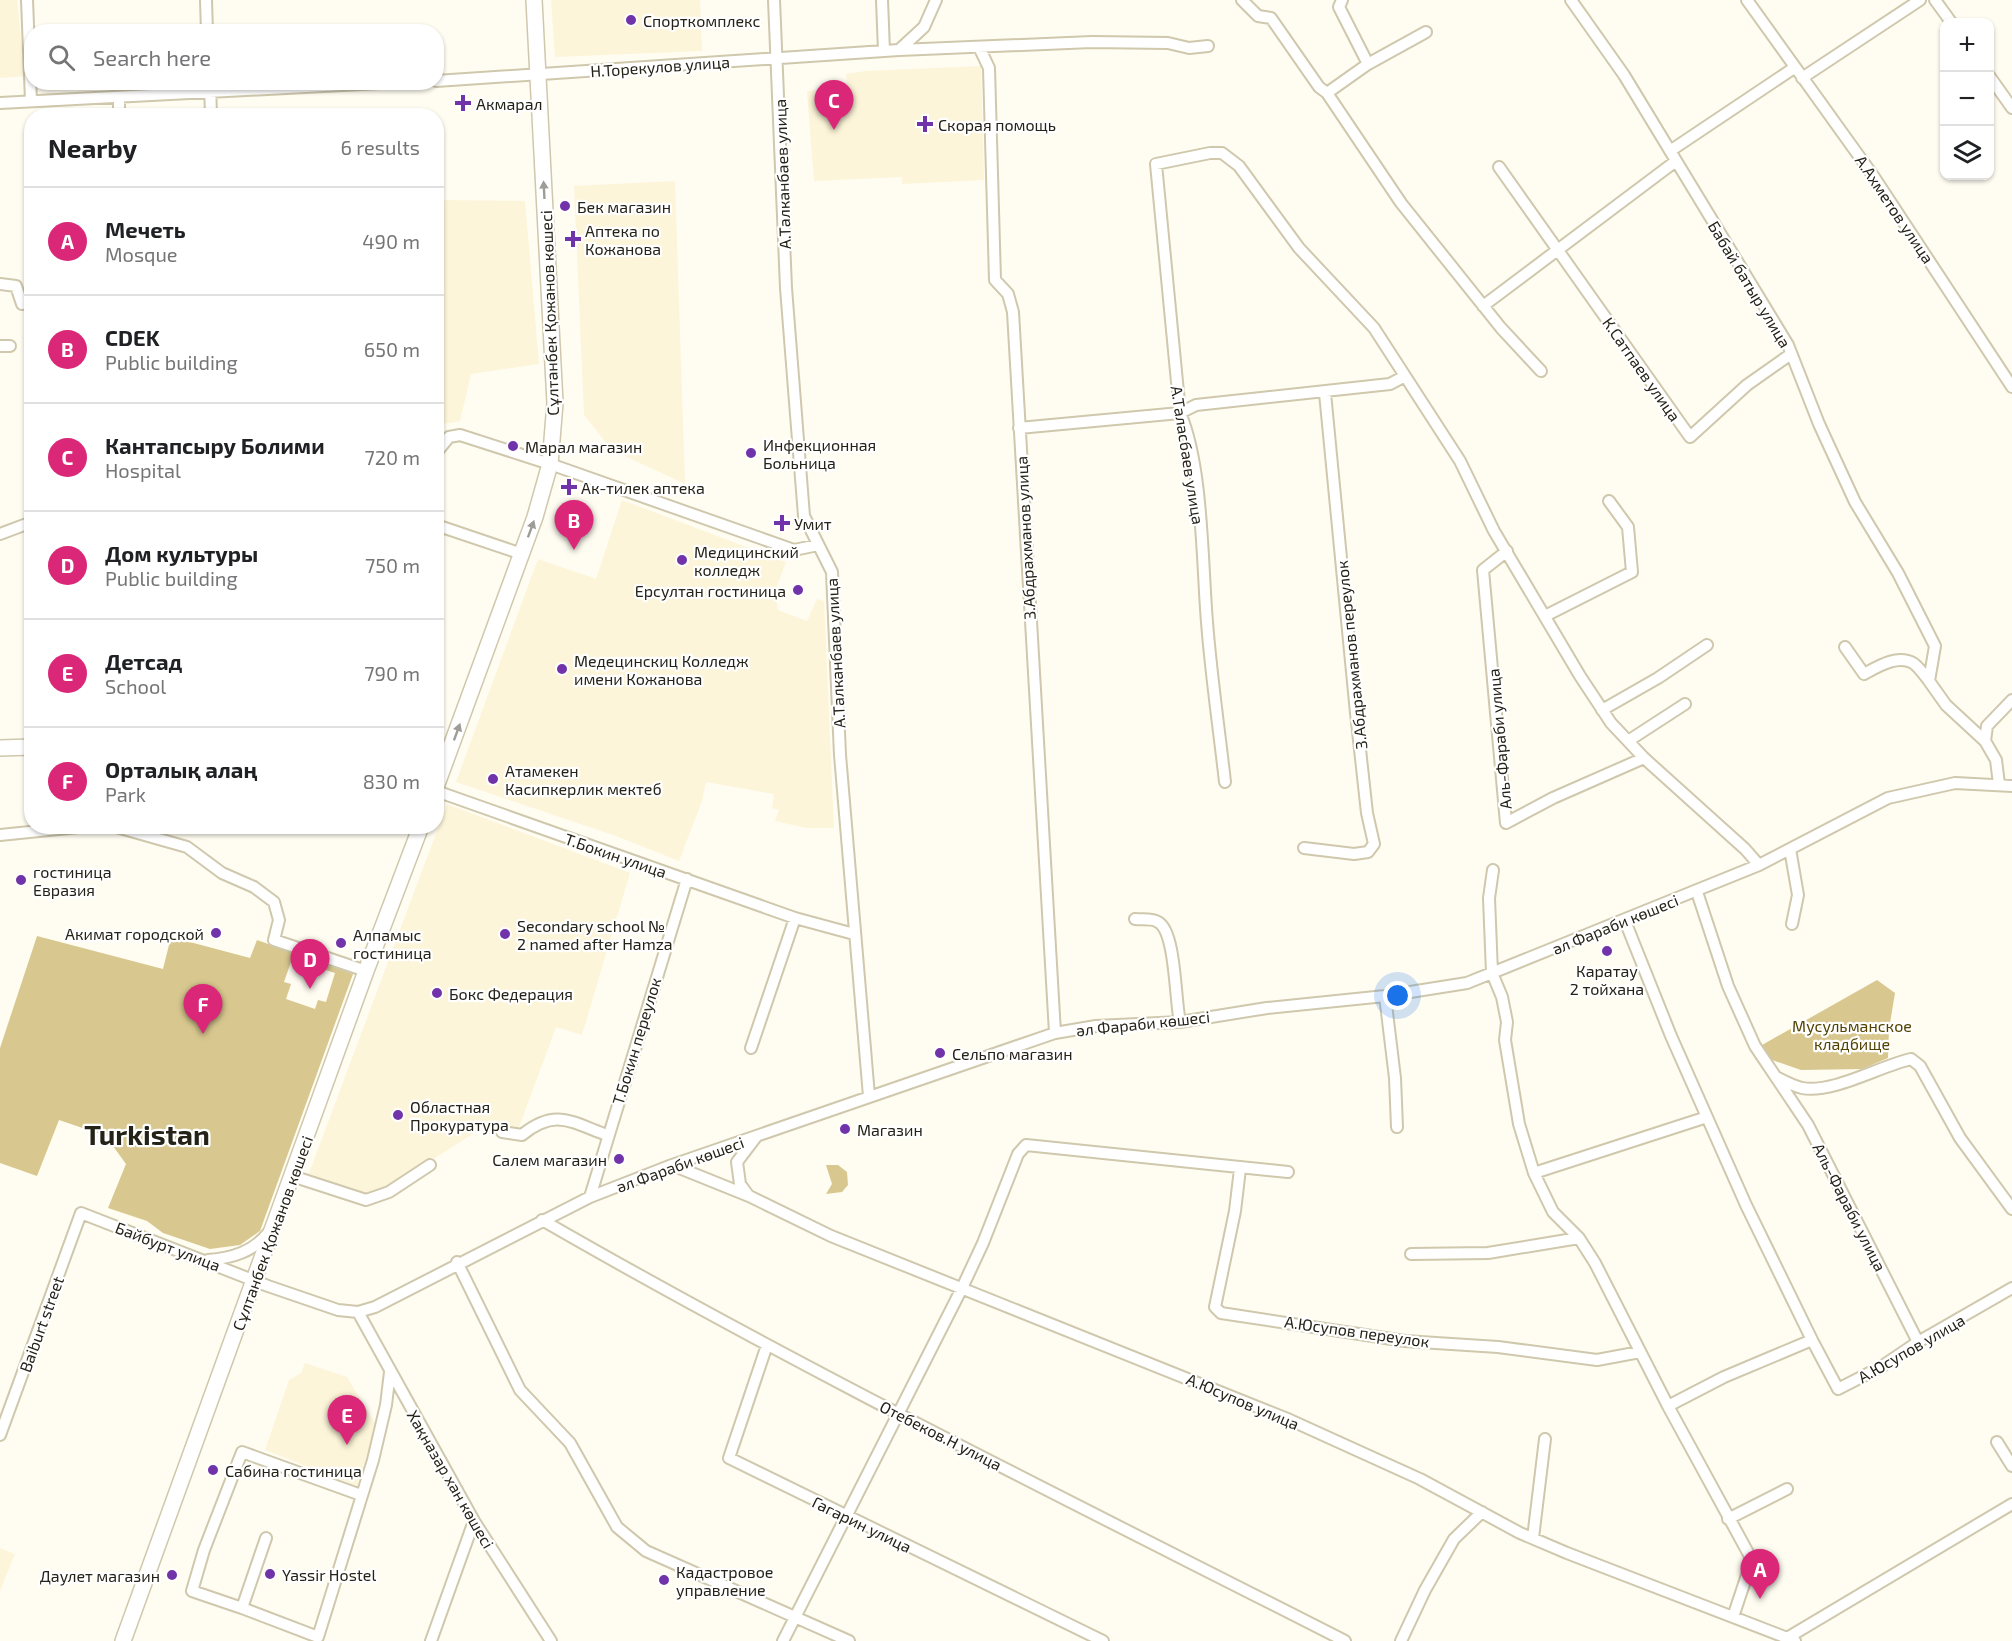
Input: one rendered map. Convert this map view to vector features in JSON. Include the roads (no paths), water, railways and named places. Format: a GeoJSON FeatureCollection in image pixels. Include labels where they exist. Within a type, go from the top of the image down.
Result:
{"type":"FeatureCollection","features":[{"type":"Feature","properties":{"kind":"main road","name":"Сұлтанбек Қожанов көшесі"},"geometry":{"type":"LineString","coordinates":[[444,767],[522,554],[550,464],[555,403],[534,0]]}},
{"type":"Feature","properties":{"kind":"main road"},"geometry":{"type":"LineString","coordinates":[[0,748],[24,747]]}},
{"type":"Feature","properties":{"kind":"main road","name":"Сұлтанбек Қожанов көшесі"},"geometry":{"type":"LineString","coordinates":[[123,1641],[418,834]]}},
{"type":"Feature","properties":{"kind":"street"},"geometry":{"type":"LineString","coordinates":[[27,0],[28,24]]}},
{"type":"Feature","properties":{"kind":"street"},"geometry":{"type":"LineString","coordinates":[[206,0],[207,24]]}},
{"type":"Feature","properties":{"kind":"street","name":"А.Талканбаев улица"},"geometry":{"type":"LineString","coordinates":[[774,0],[786,288],[804,516],[832,572],[840,755],[869,1096]]}},
{"type":"Feature","properties":{"kind":"street"},"geometry":{"type":"LineString","coordinates":[[882,0],[884,51]]}},
{"type":"Feature","properties":{"kind":"street"},"geometry":{"type":"LineString","coordinates":[[899,50],[924,27],[936,0]]}},
{"type":"Feature","properties":{"kind":"street"},"geometry":{"type":"LineString","coordinates":[[1342,0],[1339,7],[1368,64]]}},
{"type":"Feature","properties":{"kind":"street","name":"Бабай батыр улица"},"geometry":{"type":"LineString","coordinates":[[1571,0],[1624,75],[1791,354],[1819,424],[1855,502],[1898,573],[1935,646],[1929,681]]}},
{"type":"Feature","properties":{"kind":"street","name":"А.Ахметов улица"},"geometry":{"type":"LineString","coordinates":[[1747,0],[1874,177],[2012,387]]}},
{"type":"Feature","properties":{"kind":"street"},"geometry":{"type":"LineString","coordinates":[[1802,78],[1920,0]]}},
{"type":"Feature","properties":{"kind":"street"},"geometry":{"type":"LineString","coordinates":[[1935,0],[1948,18]]}},
{"type":"Feature","properties":{"kind":"street"},"geometry":{"type":"LineString","coordinates":[[1243,1],[1258,16],[1271,18],[1319,87],[1327,93],[1401,203],[1484,306],[1541,371]]}},
{"type":"Feature","properties":{"kind":"street"},"geometry":{"type":"LineString","coordinates":[[1327,93],[1368,64],[1426,32]]}},
{"type":"Feature","properties":{"kind":"street","name":"Н.Торекулов улица"},"geometry":{"type":"LineString","coordinates":[[444,81],[899,50],[980,49],[1092,42],[1168,43],[1189,48],[1208,46]]}},
{"type":"Feature","properties":{"kind":"street","name":"З.Абдрахманов улица"},"geometry":{"type":"LineString","coordinates":[[980,49],[988,68],[995,280],[1008,294],[1012,312],[1055,1033]]}},
{"type":"Feature","properties":{"kind":"street"},"geometry":{"type":"LineString","coordinates":[[1670,151],[1794,68]]}},
{"type":"Feature","properties":{"kind":"street"},"geometry":{"type":"LineString","coordinates":[[1994,84],[2012,108]]}},
{"type":"Feature","properties":{"kind":"street"},"geometry":{"type":"LineString","coordinates":[[31,90],[31,101]]}},
{"type":"Feature","properties":{"kind":"street"},"geometry":{"type":"LineString","coordinates":[[0,103],[118,97],[182,90]]}},
{"type":"Feature","properties":{"kind":"street"},"geometry":{"type":"LineString","coordinates":[[210,90],[211,108]]}},
{"type":"Feature","properties":{"kind":"street"},"geometry":{"type":"LineString","coordinates":[[118,97],[119,108]]}},
{"type":"Feature","properties":{"kind":"street","name":"А.Таласбаев улица"},"geometry":{"type":"LineString","coordinates":[[1225,782],[1208,637],[1198,502],[1187,430],[1180,413],[1156,164],[1222,153],[1239,166],[1299,248],[1374,328],[1406,376]]}},
{"type":"Feature","properties":{"kind":"street"},"geometry":{"type":"LineString","coordinates":[[1484,306],[1559,252],[1677,161]]}},
{"type":"Feature","properties":{"kind":"street","name":"К.Сатпаев улица"},"geometry":{"type":"LineString","coordinates":[[1498,167],[1690,437],[1748,384],[1791,354]]}},
{"type":"Feature","properties":{"kind":"street"},"geometry":{"type":"LineString","coordinates":[[0,284],[16,286],[22,304]]}},
{"type":"Feature","properties":{"kind":"street"},"geometry":{"type":"LineString","coordinates":[[1019,429],[1180,413],[1196,405],[1325,393],[1390,384],[1406,376],[1460,460],[1507,551],[1602,710],[1644,758],[1745,849],[1759,865]]}},
{"type":"Feature","properties":{"kind":"street","name":"З.Абдрахманов переулок"},"geometry":{"type":"LineString","coordinates":[[1304,848],[1354,854],[1368,852],[1374,844],[1357,724],[1325,393]]}},
{"type":"Feature","properties":{"kind":"street"},"geometry":{"type":"LineString","coordinates":[[444,443],[449,437],[459,435],[550,464],[794,549],[818,545]]}},
{"type":"Feature","properties":{"kind":"street"},"geometry":{"type":"LineString","coordinates":[[1545,616],[1632,572],[1628,527],[1609,501]]}},
{"type":"Feature","properties":{"kind":"street"},"geometry":{"type":"LineString","coordinates":[[0,534],[24,525]]}},
{"type":"Feature","properties":{"kind":"street"},"geometry":{"type":"LineString","coordinates":[[444,528],[522,554]]}},
{"type":"Feature","properties":{"kind":"street","name":"Аль-Фараби улица"},"geometry":{"type":"LineString","coordinates":[[1507,551],[1483,570],[1506,823],[1553,798],[1644,758]]}},
{"type":"Feature","properties":{"kind":"street"},"geometry":{"type":"LineString","coordinates":[[1602,710],[1658,678],[1707,645]]}},
{"type":"Feature","properties":{"kind":"street"},"geometry":{"type":"LineString","coordinates":[[1845,647],[1864,674],[1881,664],[1897,660],[1913,663],[1946,705],[1985,741],[1996,760],[1999,784]]}},
{"type":"Feature","properties":{"kind":"street"},"geometry":{"type":"LineString","coordinates":[[1985,741],[1987,726],[2012,700]]}},
{"type":"Feature","properties":{"kind":"street"},"geometry":{"type":"LineString","coordinates":[[1628,741],[1685,704]]}},
{"type":"Feature","properties":{"kind":"street","name":"әл Фараби көшесі"},"geometry":{"type":"LineString","coordinates":[[358,1312],[375,1306],[457,1262],[590,1197],[757,1135],[973,1063],[1055,1033],[1096,1026],[1180,1022],[1267,1008],[1385,996],[1467,983],[1697,892],[1759,865],[1888,798],[1955,783],[2012,786]]}},
{"type":"Feature","properties":{"kind":"street","name":"Т.Бокин улица"},"geometry":{"type":"LineString","coordinates":[[444,792],[795,918],[854,934]]}},
{"type":"Feature","properties":{"kind":"street"},"geometry":{"type":"LineString","coordinates":[[0,835],[24,833]]}},
{"type":"Feature","properties":{"kind":"street"},"geometry":{"type":"LineString","coordinates":[[141,834],[187,847],[222,873],[254,887],[274,902],[279,920],[274,940],[366,971]]}},
{"type":"Feature","properties":{"kind":"street"},"geometry":{"type":"LineString","coordinates":[[1790,849],[1798,895],[1792,924]]}},
{"type":"Feature","properties":{"kind":"street"},"geometry":{"type":"LineString","coordinates":[[1493,870],[1489,898],[1491,973],[1502,997],[1507,1022],[1505,1040],[1519,1124],[1534,1173],[1553,1212],[1579,1238],[1595,1263],[1668,1406],[1752,1560],[1733,1617]]}},
{"type":"Feature","properties":{"kind":"street","name":"Т.Бокин переулок"},"geometry":{"type":"LineString","coordinates":[[607,1135],[687,879]]}},
{"type":"Feature","properties":{"kind":"street","name":"Аль-Фараби улица"},"geometry":{"type":"LineString","coordinates":[[1697,892],[1728,986],[1755,1046],[1808,1125],[1918,1342]]}},
{"type":"Feature","properties":{"kind":"street"},"geometry":{"type":"LineString","coordinates":[[751,1048],[795,918]]}},
{"type":"Feature","properties":{"kind":"street"},"geometry":{"type":"LineString","coordinates":[[1135,920],[1156,920],[1164,926],[1170,942],[1180,1022]]}},
{"type":"Feature","properties":{"kind":"street"},"geometry":{"type":"LineString","coordinates":[[1624,921],[1707,1117],[1812,1340],[1724,1377],[1668,1406]]}},
{"type":"Feature","properties":{"kind":"street"},"geometry":{"type":"LineString","coordinates":[[1385,996],[1395,1078],[1397,1127]]}},
{"type":"Feature","properties":{"kind":"street"},"geometry":{"type":"LineString","coordinates":[[1775,1077],[1803,1088],[1826,1088],[1887,1064],[1911,1059],[1920,1066],[1960,1138],[2012,1209]]}},
{"type":"Feature","properties":{"kind":"street"},"geometry":{"type":"LineString","coordinates":[[1534,1173],[1707,1117]]}},
{"type":"Feature","properties":{"kind":"street"},"geometry":{"type":"LineString","coordinates":[[502,1132],[522,1135],[537,1122],[560,1118],[607,1135],[590,1197]]}},
{"type":"Feature","properties":{"kind":"street"},"geometry":{"type":"LineString","coordinates":[[749,1196],[740,1184],[737,1162],[757,1135]]}},
{"type":"Feature","properties":{"kind":"street"},"geometry":{"type":"LineString","coordinates":[[783,1641],[848,1517],[962,1288],[983,1243],[1018,1154],[1026,1145],[1287,1172]]}},
{"type":"Feature","properties":{"kind":"street"},"geometry":{"type":"LineString","coordinates":[[292,1176],[366,1200],[389,1192],[430,1165]]}},
{"type":"Feature","properties":{"kind":"street","name":"А.Юсупов улица"},"geometry":{"type":"LineString","coordinates":[[672,1165],[749,1196],[831,1236],[1290,1420],[1420,1479],[1533,1538],[1792,1640],[2012,1504]]}},
{"type":"Feature","properties":{"kind":"street","name":"А.Юсупов переулок"},"geometry":{"type":"LineString","coordinates":[[1240,1168],[1235,1211],[1215,1307],[1221,1313],[1405,1341],[1498,1347],[1597,1360],[1640,1352]]}},
{"type":"Feature","properties":{"kind":"street","name":"Байбурт улица"},"geometry":{"type":"LineString","coordinates":[[81,1213],[255,1280]]}},
{"type":"Feature","properties":{"kind":"street","name":"Baiburt street"},"geometry":{"type":"LineString","coordinates":[[0,1435],[81,1213]]}},
{"type":"Feature","properties":{"kind":"street","name":"Отебеков.Н улица"},"geometry":{"type":"LineString","coordinates":[[543,1220],[767,1345],[1345,1641]]}},
{"type":"Feature","properties":{"kind":"street"},"geometry":{"type":"LineString","coordinates":[[206,1260],[235,1256],[247,1251],[263,1239],[276,1224]]}},
{"type":"Feature","properties":{"kind":"street"},"geometry":{"type":"LineString","coordinates":[[1411,1254],[1488,1253],[1579,1238]]}},
{"type":"Feature","properties":{"kind":"street"},"geometry":{"type":"LineString","coordinates":[[457,1262],[520,1390],[570,1443],[617,1527],[631,1542],[646,1551],[849,1641]]}},
{"type":"Feature","properties":{"kind":"street"},"geometry":{"type":"LineString","coordinates":[[255,1280],[338,1310],[358,1312]]}},
{"type":"Feature","properties":{"kind":"street","name":"А.Юсупов улица"},"geometry":{"type":"LineString","coordinates":[[1812,1340],[1838,1389],[1881,1367],[1918,1342],[2012,1288]]}},
{"type":"Feature","properties":{"kind":"street","name":"Хақназар хан көшесі"},"geometry":{"type":"LineString","coordinates":[[358,1312],[474,1521],[551,1641]]}},
{"type":"Feature","properties":{"kind":"street","name":"Гагарин улица"},"geometry":{"type":"LineString","coordinates":[[767,1345],[729,1458],[1103,1641]]}},
{"type":"Feature","properties":{"kind":"street"},"geometry":{"type":"LineString","coordinates":[[361,1495],[242,1452],[204,1550],[192,1592],[318,1636],[361,1495],[382,1424],[390,1372]]}},
{"type":"Feature","properties":{"kind":"street"},"geometry":{"type":"LineString","coordinates":[[1533,1538],[1545,1439]]}},
{"type":"Feature","properties":{"kind":"street"},"geometry":{"type":"LineString","coordinates":[[1997,1442],[2012,1466]]}},
{"type":"Feature","properties":{"kind":"street"},"geometry":{"type":"LineString","coordinates":[[1728,1519],[1787,1489]]}},
{"type":"Feature","properties":{"kind":"street"},"geometry":{"type":"LineString","coordinates":[[1401,1641],[1425,1590],[1454,1539],[1482,1512]]}},
{"type":"Feature","properties":{"kind":"street"},"geometry":{"type":"LineString","coordinates":[[431,1641],[474,1521]]}},
{"type":"Feature","properties":{"kind":"street"},"geometry":{"type":"LineString","coordinates":[[242,1608],[266,1538]]}},
{"type":"Feature","properties":{"kind":"place","name":"Спорткомплекс"},"geometry":{"type":"Point","coordinates":[631,20]}},
{"type":"Feature","properties":{"kind":"place","name":"Акмарал"},"geometry":{"type":"Point","coordinates":[463,103]}},
{"type":"Feature","properties":{"kind":"place","name":"Скорая помощь"},"geometry":{"type":"Point","coordinates":[925,124]}},
{"type":"Feature","properties":{"kind":"place","name":"Кантапсыру Болими"},"geometry":{"type":"Point","coordinates":[834,130]}},
{"type":"Feature","properties":{"kind":"place","name":"Бек магазин"},"geometry":{"type":"Point","coordinates":[565,206]}},
{"type":"Feature","properties":{"kind":"place","name":"Аптека по Кожанова"},"geometry":{"type":"Point","coordinates":[573,239]}},
{"type":"Feature","properties":{"kind":"place","name":"Марал магазин"},"geometry":{"type":"Point","coordinates":[513,446]}},
{"type":"Feature","properties":{"kind":"place","name":"Инфекционная Больница"},"geometry":{"type":"Point","coordinates":[751,453]}},
{"type":"Feature","properties":{"kind":"place","name":"Ак-тилек аптека"},"geometry":{"type":"Point","coordinates":[569,487]}},
{"type":"Feature","properties":{"kind":"place","name":"Умит"},"geometry":{"type":"Point","coordinates":[782,523]}},
{"type":"Feature","properties":{"kind":"place","name":"CDEK"},"geometry":{"type":"Point","coordinates":[574,550]}},
{"type":"Feature","properties":{"kind":"place","name":"Медицинский колледж"},"geometry":{"type":"Point","coordinates":[682,560]}},
{"type":"Feature","properties":{"kind":"place","name":"Ерсултан гостиница"},"geometry":{"type":"Point","coordinates":[798,590]}},
{"type":"Feature","properties":{"kind":"place","name":"Медецинскиц Колледж имени Кожанова"},"geometry":{"type":"Point","coordinates":[562,669]}},
{"type":"Feature","properties":{"kind":"place","name":"Атамекен Касипкерлик мектеб"},"geometry":{"type":"Point","coordinates":[493,779]}},
{"type":"Feature","properties":{"kind":"place","name":"гостиница Евразия"},"geometry":{"type":"Point","coordinates":[21,880]}},
{"type":"Feature","properties":{"kind":"place","name":"Акимат городской"},"geometry":{"type":"Point","coordinates":[216,933]}},
{"type":"Feature","properties":{"kind":"place","name":"Secondary school № 2 named after Hamza"},"geometry":{"type":"Point","coordinates":[505,934]}},
{"type":"Feature","properties":{"kind":"place","name":"Алпамыс гостиница"},"geometry":{"type":"Point","coordinates":[341,943]}},
{"type":"Feature","properties":{"kind":"place","name":"Каратау 2 тойхана"},"geometry":{"type":"Point","coordinates":[1607,951]}},
{"type":"Feature","properties":{"kind":"place","name":"Дом культуры"},"geometry":{"type":"Point","coordinates":[310,989]}},
{"type":"Feature","properties":{"kind":"place","name":"Бокс Федерация"},"geometry":{"type":"Point","coordinates":[437,993]}},
{"type":"Feature","properties":{"kind":"place","name":"Орталық алаң"},"geometry":{"type":"Point","coordinates":[203,1034]}},
{"type":"Feature","properties":{"kind":"place","name":"Сельпо магазин"},"geometry":{"type":"Point","coordinates":[940,1053]}},
{"type":"Feature","properties":{"kind":"place","name":"Областная Прокуратура"},"geometry":{"type":"Point","coordinates":[398,1115]}},
{"type":"Feature","properties":{"kind":"place","name":"Магазин"},"geometry":{"type":"Point","coordinates":[845,1129]}},
{"type":"Feature","properties":{"kind":"place","name":"Салем магазин"},"geometry":{"type":"Point","coordinates":[619,1159]}},
{"type":"Feature","properties":{"kind":"place","name":"Детсад"},"geometry":{"type":"Point","coordinates":[347,1445]}},
{"type":"Feature","properties":{"kind":"place","name":"Сабина гостиница"},"geometry":{"type":"Point","coordinates":[213,1470]}},
{"type":"Feature","properties":{"kind":"place","name":"Yassir Hostel"},"geometry":{"type":"Point","coordinates":[270,1574]}},
{"type":"Feature","properties":{"kind":"place","name":"Даулет магазин"},"geometry":{"type":"Point","coordinates":[172,1575]}},
{"type":"Feature","properties":{"kind":"place","name":"Кадастровое управление"},"geometry":{"type":"Point","coordinates":[664,1580]}},
{"type":"Feature","properties":{"kind":"place","name":"Мечеть"},"geometry":{"type":"Point","coordinates":[1760,1599]}},
{"type":"Feature","properties":{"kind":"district","name":"Turkistan"},"geometry":{"type":"Point","coordinates":[147,1134]}},
{"type":"Feature","properties":{"kind":"park label","name":"Мусульманское кладбище"},"geometry":{"type":"Point","coordinates":[1852,1034]}}]}
